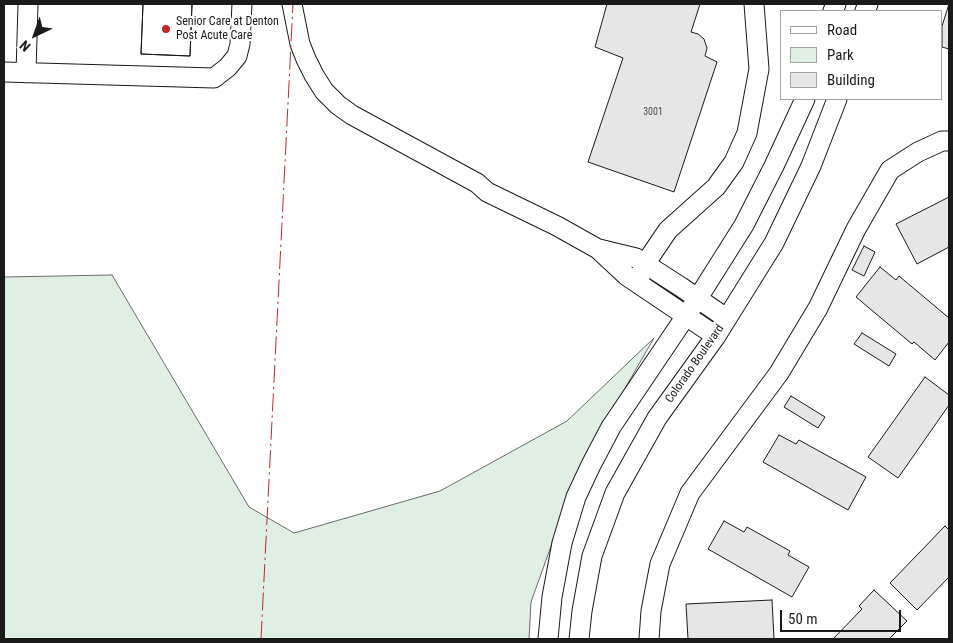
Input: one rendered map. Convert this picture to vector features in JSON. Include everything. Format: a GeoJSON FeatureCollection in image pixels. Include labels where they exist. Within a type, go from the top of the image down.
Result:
{"type":"FeatureCollection","features":[{"type":"Feature","properties":{"kind":"street"},"geometry":{"type":"LineString","coordinates":[[26,73],[28,4]]}},
{"type":"Feature","properties":{"kind":"street"},"geometry":{"type":"LineString","coordinates":[[4,72],[214,78],[228,67],[237,56],[240,44],[242,4]]}},
{"type":"Feature","properties":{"kind":"street"},"geometry":{"type":"LineString","coordinates":[[292,4],[300,44],[306,59],[324,90],[338,106],[477,183],[487,192],[598,249],[637,283],[716,336]]}},
{"type":"Feature","properties":{"kind":"street"},"geometry":{"type":"LineString","coordinates":[[637,283],[645,264],[668,230],[716,187],[734,162],[741,147],[747,132],[758,69],[754,4]]}},
{"type":"Feature","properties":{"kind":"street"},"geometry":{"type":"LineString","coordinates":[[548,639],[552,597],[562,543],[576,497],[611,427],[698,298],[744,225],[805,100]]}},
{"type":"Feature","properties":{"kind":"street","name":"Colorado Boulevard"},"geometry":{"type":"LineString","coordinates":[[579,639],[582,610],[592,556],[615,493],[657,418],[716,336],[774,243],[811,166],[837,100]]}},
{"type":"Feature","properties":{"kind":"street"},"geometry":{"type":"LineString","coordinates":[[649,639],[651,611],[660,564],[690,493],[779,373],[818,308],[856,229],[890,170],[918,152],[942,141],[949,141]]}},
{"type":"Feature","properties":{"kind":"street"},"geometry":{"type":"LineString","coordinates":[[598,249],[636,258],[726,318]]}},
{"type":"Feature","properties":{"kind":"green space"},"geometry":{"type":"Polygon","coordinates":[[[112,275],[249,507],[294,533],[440,491],[567,421],[654,338],[579,468],[531,602],[529,639],[4,639],[4,277],[112,275]]]}},
{"type":"Feature","properties":{"kind":"building","name":"Senior Care at Denton Post Acute Care"},"geometry":{"type":"Polygon","coordinates":[[[143,4],[192,4],[190,56],[141,54],[143,4]]]}},
{"type":"Feature","properties":{"kind":"building","name":"Senior Care at Denton Post Acute Care"},"geometry":{"type":"Polygon","coordinates":[[[143,4],[192,4],[190,56],[141,54],[143,4]]]}},
{"type":"Feature","properties":{"kind":"building"},"geometry":{"type":"Polygon","coordinates":[[[607,4],[700,4],[691,32],[698,34],[704,39],[707,48],[705,56],[717,62],[674,192],[588,162],[623,58],[595,47],[607,4]]]}},
{"type":"Feature","properties":{"kind":"building"},"geometry":{"type":"Polygon","coordinates":[[[949,4],[949,49],[943,47],[943,23],[949,4]]]}},
{"type":"Feature","properties":{"kind":"building"},"geometry":{"type":"Polygon","coordinates":[[[949,197],[949,247],[917,264],[896,224],[949,197]]]}},
{"type":"Feature","properties":{"kind":"building"},"geometry":{"type":"Polygon","coordinates":[[[864,246],[875,252],[864,276],[852,270],[864,246]]]}},
{"type":"Feature","properties":{"kind":"building"},"geometry":{"type":"Polygon","coordinates":[[[880,267],[896,280],[899,276],[949,318],[949,342],[935,360],[914,342],[912,344],[856,297],[880,267]]]}},
{"type":"Feature","properties":{"kind":"building"},"geometry":{"type":"Polygon","coordinates":[[[862,333],[896,354],[889,366],[854,344],[862,333]]]}},
{"type":"Feature","properties":{"kind":"building"},"geometry":{"type":"Polygon","coordinates":[[[925,377],[949,395],[949,405],[898,478],[868,457],[925,377]]]}},
{"type":"Feature","properties":{"kind":"building"},"geometry":{"type":"Polygon","coordinates":[[[791,396],[825,417],[818,428],[784,407],[791,396]]]}},
{"type":"Feature","properties":{"kind":"building"},"geometry":{"type":"Polygon","coordinates":[[[779,435],[796,444],[799,440],[866,477],[848,510],[763,462],[779,435]]]}},
{"type":"Feature","properties":{"kind":"building"},"geometry":{"type":"Polygon","coordinates":[[[724,521],[744,532],[747,527],[790,551],[788,555],[809,567],[792,597],[708,549],[724,521]]]}},
{"type":"Feature","properties":{"kind":"building"},"geometry":{"type":"Polygon","coordinates":[[[945,526],[949,530],[949,577],[917,610],[890,583],[945,526]]]}},
{"type":"Feature","properties":{"kind":"building"},"geometry":{"type":"Polygon","coordinates":[[[874,590],[907,621],[889,639],[833,639],[862,609],[859,606],[874,590]]]}},
{"type":"Feature","properties":{"kind":"building"},"geometry":{"type":"Polygon","coordinates":[[[772,600],[774,639],[688,639],[686,604],[772,600]]]}},
{"type":"Feature","properties":{"kind":"power"},"geometry":{"type":"LineString","coordinates":[[261,639],[293,4]]}},
{"type":"Feature","properties":{"kind":"place","name":"Senior Care at Denton Post Acute Care"},"geometry":{"type":"Point","coordinates":[166,29]}}]}
